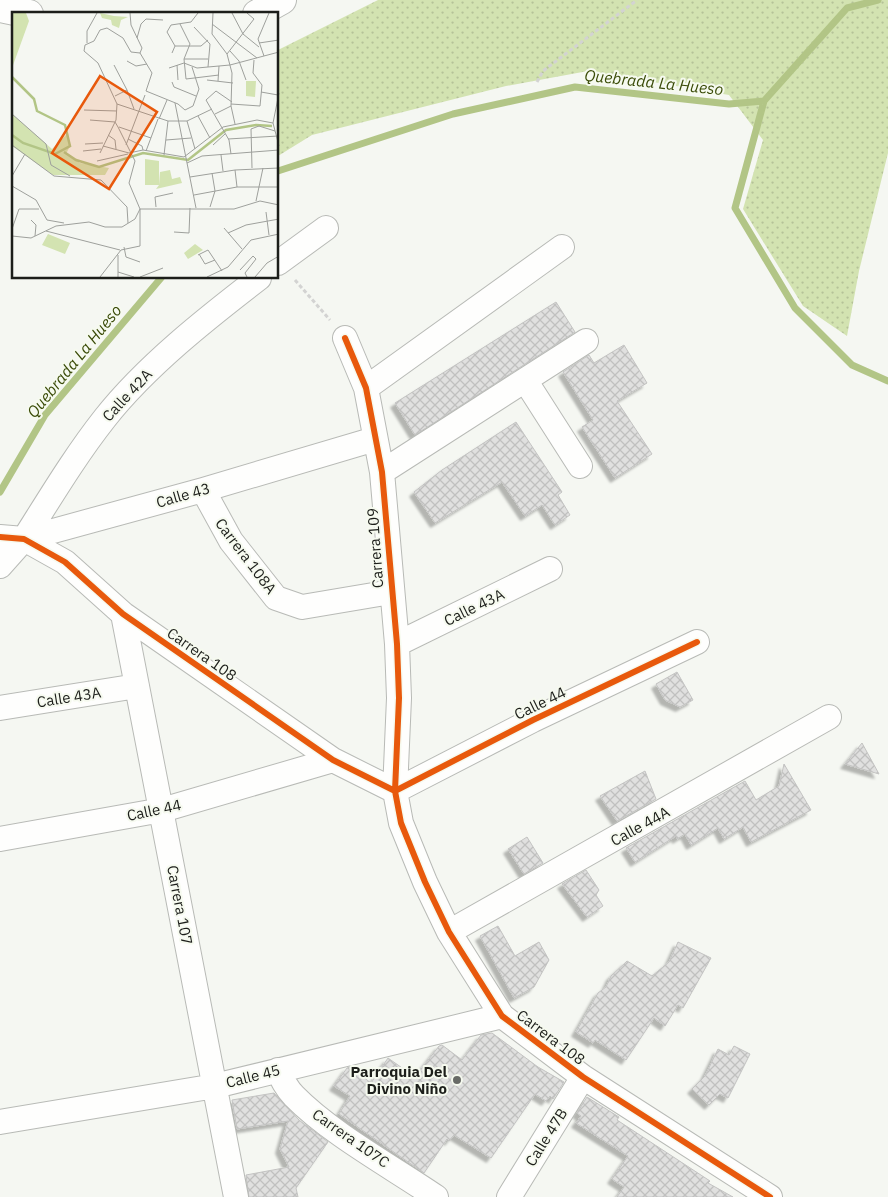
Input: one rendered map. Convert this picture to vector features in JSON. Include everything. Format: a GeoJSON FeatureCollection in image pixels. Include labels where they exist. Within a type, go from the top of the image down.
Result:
{"type":"FeatureCollection","features":[{"type":"Feature","properties":{"kind":"street"},"geometry":{"type":"LineString","coordinates":[[261,12],[282,0]]}},
{"type":"Feature","properties":{"kind":"street"},"geometry":{"type":"LineString","coordinates":[[0,8],[19,12]]}},
{"type":"Feature","properties":{"kind":"street"},"geometry":{"type":"LineString","coordinates":[[279,262],[326,228]]}},
{"type":"Feature","properties":{"kind":"street"},"geometry":{"type":"LineString","coordinates":[[366,388],[562,247]]}},
{"type":"Feature","properties":{"kind":"street","name":"Calle 42A"},"geometry":{"type":"LineString","coordinates":[[24,539],[64,475],[106,417],[152,369],[227,302],[258,279]]}},
{"type":"Feature","properties":{"kind":"street","name":"Carrera 109"},"geometry":{"type":"LineString","coordinates":[[345,338],[366,388],[382,472],[397,644],[399,698],[397,762]]}},
{"type":"Feature","properties":{"kind":"street"},"geometry":{"type":"LineString","coordinates":[[382,472],[586,341]]}},
{"type":"Feature","properties":{"kind":"street"},"geometry":{"type":"LineString","coordinates":[[525,380],[580,466]]}},
{"type":"Feature","properties":{"kind":"street","name":"Calle 43"},"geometry":{"type":"LineString","coordinates":[[24,539],[203,490],[375,439]]}},
{"type":"Feature","properties":{"kind":"street","name":"Carrera 108A"},"geometry":{"type":"LineString","coordinates":[[203,490],[231,541],[276,598],[302,606],[391,592]]}},
{"type":"Feature","properties":{"kind":"street","name":"Carrera 108"},"geometry":{"type":"LineString","coordinates":[[0,536],[24,539],[65,562],[123,614],[333,760],[395,791]]}},
{"type":"Feature","properties":{"kind":"street"},"geometry":{"type":"LineString","coordinates":[[0,566],[24,539]]}},
{"type":"Feature","properties":{"kind":"street","name":"Calle 43A"},"geometry":{"type":"LineString","coordinates":[[397,644],[550,569]]}},
{"type":"Feature","properties":{"kind":"street","name":"Carrera 107"},"geometry":{"type":"LineString","coordinates":[[123,614],[236,1197]]}},
{"type":"Feature","properties":{"kind":"street","name":"Calle 44"},"geometry":{"type":"LineString","coordinates":[[395,791],[533,720],[698,642]]}},
{"type":"Feature","properties":{"kind":"street","name":"Calle 43A"},"geometry":{"type":"LineString","coordinates":[[0,708],[137,686]]}},
{"type":"Feature","properties":{"kind":"street","name":"Calle 44A"},"geometry":{"type":"LineString","coordinates":[[449,932],[829,717]]}},
{"type":"Feature","properties":{"kind":"street","name":"Calle 44"},"geometry":{"type":"LineString","coordinates":[[0,839],[162,810],[333,760]]}},
{"type":"Feature","properties":{"kind":"street","name":"Carrera 108"},"geometry":{"type":"LineString","coordinates":[[397,762],[395,791],[401,823],[425,882],[449,932],[502,1016],[583,1077],[770,1197]]}},
{"type":"Feature","properties":{"kind":"street","name":"Calle 45"},"geometry":{"type":"LineString","coordinates":[[0,1122],[215,1086],[502,1016]]}},
{"type":"Feature","properties":{"kind":"street","name":"Carrera 107C"},"geometry":{"type":"LineString","coordinates":[[278,1070],[284,1085],[294,1096],[335,1129],[436,1197]]}},
{"type":"Feature","properties":{"kind":"street","name":"Calle 47B"},"geometry":{"type":"LineString","coordinates":[[509,1197],[583,1077]]}},
{"type":"Feature","properties":{"kind":"path"},"geometry":{"type":"LineString","coordinates":[[537,82],[543,71],[637,0]]}},
{"type":"Feature","properties":{"kind":"path"},"geometry":{"type":"LineString","coordinates":[[279,264],[345,338]]}},
{"type":"Feature","properties":{"kind":"green space"},"geometry":{"type":"Polygon","coordinates":[[[378,0],[888,0],[888,153],[859,271],[847,336],[803,306],[743,209],[763,140],[729,95],[588,71],[506,86],[312,135],[279,155],[279,50],[378,0]]]}},
{"type":"Feature","properties":{"kind":"building"},"geometry":{"type":"Polygon","coordinates":[[[556,302],[575,332],[415,435],[395,403],[556,302]]]}},
{"type":"Feature","properties":{"kind":"building"},"geometry":{"type":"Polygon","coordinates":[[[624,345],[647,383],[617,401],[652,454],[615,478],[582,427],[593,420],[563,372],[589,355],[594,363],[624,345]]]}},
{"type":"Feature","properties":{"kind":"building"},"geometry":{"type":"Polygon","coordinates":[[[516,422],[562,492],[558,495],[570,515],[555,525],[542,505],[525,516],[502,482],[435,523],[414,492],[442,470],[516,422]]]}},
{"type":"Feature","properties":{"kind":"building"},"geometry":{"type":"Polygon","coordinates":[[[677,672],[693,700],[680,707],[665,700],[656,684],[677,672]]]}},
{"type":"Feature","properties":{"kind":"building"},"geometry":{"type":"Polygon","coordinates":[[[862,743],[879,774],[845,764],[862,743]]]}},
{"type":"Feature","properties":{"kind":"building"},"geometry":{"type":"Polygon","coordinates":[[[784,764],[811,810],[751,842],[743,827],[724,839],[718,828],[691,845],[685,834],[677,839],[676,836],[635,862],[626,848],[745,781],[756,800],[779,786],[784,764]]]}},
{"type":"Feature","properties":{"kind":"building"},"geometry":{"type":"Polygon","coordinates":[[[645,771],[656,799],[617,821],[600,796],[645,771]]]}},
{"type":"Feature","properties":{"kind":"building"},"geometry":{"type":"Polygon","coordinates":[[[527,837],[543,863],[524,874],[508,849],[527,837]]]}},
{"type":"Feature","properties":{"kind":"building"},"geometry":{"type":"Polygon","coordinates":[[[586,870],[599,890],[596,895],[603,906],[587,917],[562,884],[586,870]]]}},
{"type":"Feature","properties":{"kind":"building"},"geometry":{"type":"Polygon","coordinates":[[[498,926],[515,956],[539,942],[549,960],[534,987],[514,998],[480,936],[498,926]]]}},
{"type":"Feature","properties":{"kind":"building"},"geometry":{"type":"Polygon","coordinates":[[[678,942],[711,958],[683,1008],[678,1005],[665,1026],[654,1018],[626,1060],[595,1040],[593,1043],[576,1032],[598,993],[606,987],[611,976],[627,961],[652,976],[669,962],[678,942]]]}},
{"type":"Feature","properties":{"kind":"building"},"geometry":{"type":"Polygon","coordinates":[[[492,1033],[538,1067],[564,1082],[553,1099],[550,1096],[546,1101],[535,1094],[491,1158],[454,1135],[449,1141],[447,1139],[424,1173],[339,1114],[350,1096],[334,1086],[347,1068],[350,1067],[371,1083],[388,1058],[415,1077],[439,1046],[442,1045],[462,1060],[481,1035],[492,1033]]]}},
{"type":"Feature","properties":{"kind":"building"},"geometry":{"type":"Polygon","coordinates":[[[734,1046],[750,1054],[728,1098],[720,1094],[709,1105],[692,1089],[705,1076],[718,1049],[729,1055],[734,1046]]]}},
{"type":"Feature","properties":{"kind":"building"},"geometry":{"type":"Polygon","coordinates":[[[274,1093],[299,1120],[328,1142],[296,1188],[298,1197],[249,1197],[246,1175],[289,1167],[280,1149],[288,1121],[237,1129],[232,1100],[274,1093]]]}},
{"type":"Feature","properties":{"kind":"building"},"geometry":{"type":"Polygon","coordinates":[[[587,1097],[619,1117],[617,1120],[710,1181],[708,1183],[733,1197],[617,1197],[624,1187],[612,1179],[628,1156],[576,1123],[581,1116],[577,1113],[587,1097]]]}},
{"type":"Feature","properties":{"kind":"waterway","name":"Quebrada La Hueso"},"geometry":{"type":"LineString","coordinates":[[279,171],[453,114],[575,87],[729,104],[764,101],[847,8],[878,0]]}},
{"type":"Feature","properties":{"kind":"waterway"},"geometry":{"type":"LineString","coordinates":[[764,101],[735,208],[795,308],[852,365],[888,381]]}},
{"type":"Feature","properties":{"kind":"waterway","name":"Quebrada La Hueso"},"geometry":{"type":"LineString","coordinates":[[0,492],[45,415],[160,279]]}},
{"type":"Feature","properties":{"kind":"cycle path"},"geometry":{"type":"LineString","coordinates":[[345,338],[366,388],[382,472],[397,644],[399,698],[395,791],[401,823],[425,882],[449,932],[502,1016],[583,1077],[770,1197]]}},
{"type":"Feature","properties":{"kind":"cycle path"},"geometry":{"type":"LineString","coordinates":[[0,537],[24,539],[65,562],[123,614],[333,760],[395,791],[533,720],[697,642]]}},
{"type":"Feature","properties":{"kind":"place","name":"Parroquia Del Divino Niño"},"geometry":{"type":"Point","coordinates":[457,1080]}}]}
